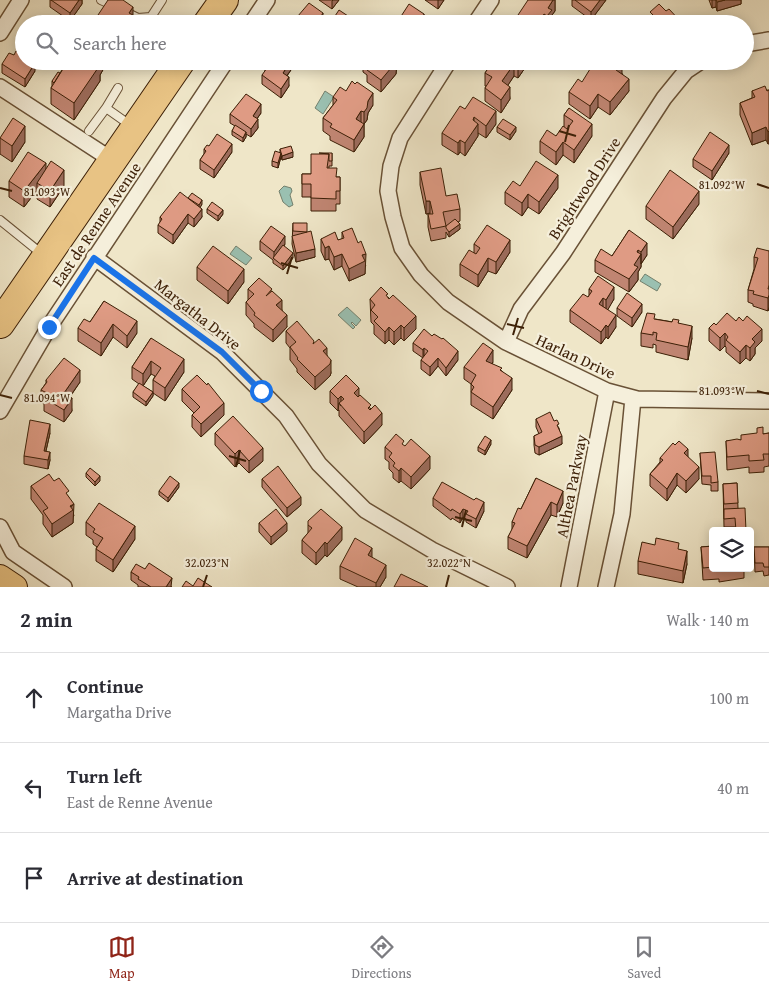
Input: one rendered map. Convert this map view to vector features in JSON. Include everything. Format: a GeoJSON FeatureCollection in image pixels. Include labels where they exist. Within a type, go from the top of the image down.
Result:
{"type":"FeatureCollection","features":[{"type":"Feature","properties":{"kind":"highway"},"geometry":{"type":"LineString","coordinates":[[213,15],[224,0]]}},
{"type":"Feature","properties":{"kind":"highway"},"geometry":{"type":"LineString","coordinates":[[0,324],[175,70]]}},
{"type":"Feature","properties":{"kind":"main road"},"geometry":{"type":"LineString","coordinates":[[0,577],[15,587]]}},
{"type":"Feature","properties":{"kind":"street"},"geometry":{"type":"LineString","coordinates":[[0,33],[21,0]]}},
{"type":"Feature","properties":{"kind":"street"},"geometry":{"type":"LineString","coordinates":[[257,15],[267,0]]}},
{"type":"Feature","properties":{"kind":"street"},"geometry":{"type":"LineString","coordinates":[[480,15],[491,0]]}},
{"type":"Feature","properties":{"kind":"street"},"geometry":{"type":"LineString","coordinates":[[754,42],[769,40]]}},
{"type":"Feature","properties":{"kind":"street","name":"East de Renne Avenue"},"geometry":{"type":"LineString","coordinates":[[0,411],[49,327],[220,70]]}},
{"type":"Feature","properties":{"kind":"street","name":"Harlan Drive"},"geometry":{"type":"LineString","coordinates":[[443,70],[400,138],[391,166],[388,191],[402,248],[421,275],[448,302],[506,342],[607,391],[633,398],[769,401]]}},
{"type":"Feature","properties":{"kind":"street","name":"Brightwood Drive"},"geometry":{"type":"LineString","coordinates":[[506,342],[521,310],[562,253],[664,98],[688,70]]}},
{"type":"Feature","properties":{"kind":"street"},"geometry":{"type":"LineString","coordinates":[[0,87],[112,160]]}},
{"type":"Feature","properties":{"kind":"street","name":"Margatha Drive"},"geometry":{"type":"LineString","coordinates":[[94,258],[222,352],[286,416],[319,464],[365,510],[432,550],[507,587]]}},
{"type":"Feature","properties":{"kind":"street","name":"Althea Parkway"},"geometry":{"type":"LineString","coordinates":[[569,587],[607,391]]}},
{"type":"Feature","properties":{"kind":"street"},"geometry":{"type":"LineString","coordinates":[[606,587],[622,514],[633,398]]}},
{"type":"Feature","properties":{"kind":"street"},"geometry":{"type":"LineString","coordinates":[[0,527],[13,552],[64,587]]}},
{"type":"Feature","properties":{"kind":"lane"},"geometry":{"type":"LineString","coordinates":[[101,0],[130,14]]}},
{"type":"Feature","properties":{"kind":"lane"},"geometry":{"type":"LineString","coordinates":[[152,15],[162,0]]}},
{"type":"Feature","properties":{"kind":"lane"},"geometry":{"type":"LineString","coordinates":[[123,1],[129,7],[130,14]]}},
{"type":"Feature","properties":{"kind":"lane"},"geometry":{"type":"LineString","coordinates":[[90,131],[118,88]]}},
{"type":"Feature","properties":{"kind":"lane"},"geometry":{"type":"LineString","coordinates":[[106,108],[134,128]]}},
{"type":"Feature","properties":{"kind":"lane"},"geometry":{"type":"LineString","coordinates":[[1,223],[46,257]]}},
{"type":"Feature","properties":{"kind":"shaded area"},"geometry":{"type":"Polygon","coordinates":[[[325,91],[334,97],[323,114],[315,108],[325,91]]]}},
{"type":"Feature","properties":{"kind":"shaded area"},"geometry":{"type":"Polygon","coordinates":[[[284,186],[291,188],[292,191],[290,195],[293,205],[289,207],[283,202],[279,191],[284,186]]]}},
{"type":"Feature","properties":{"kind":"shaded area"},"geometry":{"type":"Polygon","coordinates":[[[236,246],[252,258],[246,265],[230,254],[236,246]]]}},
{"type":"Feature","properties":{"kind":"shaded area"},"geometry":{"type":"Polygon","coordinates":[[[645,274],[661,284],[657,291],[640,281],[645,274]]]}},
{"type":"Feature","properties":{"kind":"shaded area"},"geometry":{"type":"Polygon","coordinates":[[[347,307],[361,320],[356,326],[351,323],[355,327],[353,329],[338,315],[347,307]]]}},
{"type":"Feature","properties":{"kind":"building"},"geometry":{"type":"Polygon","coordinates":[[[51,0],[79,0],[70,13],[51,0]]]}},
{"type":"Feature","properties":{"kind":"building"},"geometry":{"type":"Polygon","coordinates":[[[108,0],[123,0],[133,7],[129,13],[133,15],[98,15],[108,0]]]}},
{"type":"Feature","properties":{"kind":"building"},"geometry":{"type":"Polygon","coordinates":[[[528,0],[553,0],[548,8],[552,10],[548,15],[518,15],[528,0]]]}},
{"type":"Feature","properties":{"kind":"building"},"geometry":{"type":"Polygon","coordinates":[[[575,0],[600,0],[591,12],[575,0]]]}},
{"type":"Feature","properties":{"kind":"building"},"geometry":{"type":"Polygon","coordinates":[[[309,3],[323,13],[322,15],[299,15],[309,3]]]}},
{"type":"Feature","properties":{"kind":"building"},"geometry":{"type":"Polygon","coordinates":[[[409,4],[424,14],[424,15],[402,15],[409,4]]]}},
{"type":"Feature","properties":{"kind":"building"},"geometry":{"type":"Polygon","coordinates":[[[659,4],[666,11],[669,9],[675,15],[653,15],[650,12],[659,4]]]}},
{"type":"Feature","properties":{"kind":"building"},"geometry":{"type":"Polygon","coordinates":[[[339,10],[346,15],[336,15],[339,10]]]}},
{"type":"Feature","properties":{"kind":"building"},"geometry":{"type":"Polygon","coordinates":[[[9,53],[14,55],[15,53],[15,70],[31,70],[25,79],[2,64],[9,53]]]}},
{"type":"Feature","properties":{"kind":"building"},"geometry":{"type":"Polygon","coordinates":[[[62,70],[97,70],[74,103],[51,88],[62,70]]]}},
{"type":"Feature","properties":{"kind":"building"},"geometry":{"type":"Polygon","coordinates":[[[266,70],[285,70],[283,73],[289,77],[281,89],[262,75],[266,70]]]}},
{"type":"Feature","properties":{"kind":"building"},"geometry":{"type":"Polygon","coordinates":[[[367,70],[389,70],[381,80],[367,70]]]}},
{"type":"Feature","properties":{"kind":"building"},"geometry":{"type":"Polygon","coordinates":[[[487,70],[510,70],[502,81],[510,87],[501,100],[485,88],[492,77],[485,73],[487,70]]]}},
{"type":"Feature","properties":{"kind":"building"},"geometry":{"type":"Polygon","coordinates":[[[589,70],[616,70],[629,79],[610,102],[598,94],[590,106],[569,92],[578,79],[582,82],[589,70]]]}},
{"type":"Feature","properties":{"kind":"building"},"geometry":{"type":"Polygon","coordinates":[[[58,72],[60,73],[54,83],[52,81],[58,72]]]}},
{"type":"Feature","properties":{"kind":"building"},"geometry":{"type":"Polygon","coordinates":[[[352,81],[355,84],[357,82],[373,93],[368,101],[367,108],[364,112],[361,111],[356,119],[364,124],[354,140],[330,127],[332,124],[323,118],[337,100],[333,97],[340,87],[346,91],[352,81]]]}},
{"type":"Feature","properties":{"kind":"building"},"geometry":{"type":"Polygon","coordinates":[[[765,86],[767,91],[769,90],[769,131],[766,127],[752,133],[740,103],[755,97],[752,91],[765,86]]]}},
{"type":"Feature","properties":{"kind":"building"},"geometry":{"type":"Polygon","coordinates":[[[246,94],[261,104],[253,116],[258,119],[251,129],[230,114],[246,94]]]}},
{"type":"Feature","properties":{"kind":"building"},"geometry":{"type":"Polygon","coordinates":[[[473,97],[496,111],[486,126],[474,117],[473,120],[478,124],[465,143],[460,140],[458,143],[442,133],[460,106],[465,109],[473,97]]]}},
{"type":"Feature","properties":{"kind":"building"},"geometry":{"type":"Polygon","coordinates":[[[569,108],[592,124],[574,150],[563,142],[556,152],[540,141],[547,130],[556,136],[563,126],[567,129],[573,121],[564,115],[569,108]]]}},
{"type":"Feature","properties":{"kind":"building"},"geometry":{"type":"Polygon","coordinates":[[[13,118],[25,126],[12,146],[0,138],[13,118]]]}},
{"type":"Feature","properties":{"kind":"building"},"geometry":{"type":"Polygon","coordinates":[[[503,119],[516,127],[510,135],[497,127],[503,119]]]}},
{"type":"Feature","properties":{"kind":"building"},"geometry":{"type":"Polygon","coordinates":[[[235,125],[246,132],[243,138],[232,131],[235,125]]]}},
{"type":"Feature","properties":{"kind":"building"},"geometry":{"type":"Polygon","coordinates":[[[710,132],[729,145],[712,171],[693,159],[710,132]]]}},
{"type":"Feature","properties":{"kind":"building"},"geometry":{"type":"Polygon","coordinates":[[[217,134],[232,144],[214,170],[200,160],[206,151],[204,149],[207,145],[209,146],[217,134]]]}},
{"type":"Feature","properties":{"kind":"building"},"geometry":{"type":"Polygon","coordinates":[[[291,146],[293,152],[282,156],[280,149],[291,146]]]}},
{"type":"Feature","properties":{"kind":"building"},"geometry":{"type":"Polygon","coordinates":[[[275,151],[281,153],[278,163],[272,161],[275,151]]]}},
{"type":"Feature","properties":{"kind":"building"},"geometry":{"type":"Polygon","coordinates":[[[28,152],[46,163],[24,191],[9,181],[28,152]]]}},
{"type":"Feature","properties":{"kind":"building"},"geometry":{"type":"Polygon","coordinates":[[[319,153],[332,153],[332,161],[329,161],[329,154],[319,153]]]}},
{"type":"Feature","properties":{"kind":"building"},"geometry":{"type":"Polygon","coordinates":[[[311,154],[329,154],[327,168],[337,168],[336,177],[340,177],[340,191],[336,191],[336,199],[311,198],[311,184],[302,184],[302,174],[311,174],[311,154]]]}},
{"type":"Feature","properties":{"kind":"building"},"geometry":{"type":"Polygon","coordinates":[[[51,161],[64,170],[50,191],[37,183],[51,161]]]}},
{"type":"Feature","properties":{"kind":"building"},"geometry":{"type":"Polygon","coordinates":[[[536,161],[558,175],[539,202],[528,194],[522,203],[505,192],[513,181],[520,186],[536,161]]]}},
{"type":"Feature","properties":{"kind":"building"},"geometry":{"type":"Polygon","coordinates":[[[441,168],[446,196],[457,194],[460,209],[443,212],[446,226],[431,229],[428,214],[433,214],[430,201],[426,201],[420,172],[441,168]]]}},
{"type":"Feature","properties":{"kind":"building"},"geometry":{"type":"Polygon","coordinates":[[[670,170],[699,191],[673,227],[646,206],[670,170]]]}},
{"type":"Feature","properties":{"kind":"building"},"geometry":{"type":"Polygon","coordinates":[[[180,192],[202,209],[194,219],[188,214],[173,235],[158,225],[162,219],[160,217],[180,192]]]}},
{"type":"Feature","properties":{"kind":"building"},"geometry":{"type":"Polygon","coordinates":[[[192,193],[202,200],[199,205],[188,198],[192,193]]]}},
{"type":"Feature","properties":{"kind":"building"},"geometry":{"type":"Polygon","coordinates":[[[212,202],[223,210],[218,216],[207,209],[212,202]]]}},
{"type":"Feature","properties":{"kind":"building"},"geometry":{"type":"Polygon","coordinates":[[[455,219],[460,224],[449,232],[446,226],[455,219]]]}},
{"type":"Feature","properties":{"kind":"building"},"geometry":{"type":"Polygon","coordinates":[[[293,223],[307,223],[307,232],[293,231],[293,223]]]}},
{"type":"Feature","properties":{"kind":"building"},"geometry":{"type":"Polygon","coordinates":[[[487,225],[510,240],[496,262],[488,258],[478,275],[460,264],[469,250],[476,254],[480,248],[474,244],[487,225]]]}},
{"type":"Feature","properties":{"kind":"building"},"geometry":{"type":"Polygon","coordinates":[[[271,226],[285,236],[274,252],[260,241],[271,226]]]}},
{"type":"Feature","properties":{"kind":"building"},"geometry":{"type":"Polygon","coordinates":[[[352,228],[358,243],[361,241],[366,254],[362,255],[365,261],[349,269],[342,254],[334,257],[329,246],[325,248],[321,239],[335,232],[338,240],[344,238],[342,232],[352,228]]]}},
{"type":"Feature","properties":{"kind":"building"},"geometry":{"type":"Polygon","coordinates":[[[629,230],[647,243],[641,252],[638,250],[637,252],[641,254],[634,265],[638,267],[629,279],[595,260],[601,249],[612,256],[629,230]]]}},
{"type":"Feature","properties":{"kind":"building"},"geometry":{"type":"Polygon","coordinates":[[[311,231],[315,249],[296,253],[292,236],[311,231]]]}},
{"type":"Feature","properties":{"kind":"building"},"geometry":{"type":"Polygon","coordinates":[[[283,245],[293,253],[283,266],[273,258],[283,245]]]}},
{"type":"Feature","properties":{"kind":"building"},"geometry":{"type":"Polygon","coordinates":[[[213,246],[244,269],[228,291],[197,267],[213,246]]]}},
{"type":"Feature","properties":{"kind":"building"},"geometry":{"type":"Polygon","coordinates":[[[757,248],[769,251],[768,298],[753,294],[754,291],[748,290],[758,258],[754,257],[757,248]]]}},
{"type":"Feature","properties":{"kind":"building"},"geometry":{"type":"Polygon","coordinates":[[[598,276],[614,287],[606,300],[603,298],[599,304],[616,315],[608,327],[606,325],[601,332],[570,310],[583,294],[588,297],[592,291],[589,289],[598,276]]]}},
{"type":"Feature","properties":{"kind":"building"},"geometry":{"type":"Polygon","coordinates":[[[259,278],[272,289],[266,296],[272,291],[282,300],[276,305],[287,315],[273,330],[254,315],[255,313],[246,302],[254,294],[248,289],[259,278]]]}},
{"type":"Feature","properties":{"kind":"building"},"geometry":{"type":"Polygon","coordinates":[[[381,287],[388,294],[386,295],[389,299],[393,295],[416,316],[404,328],[401,325],[394,332],[389,327],[385,332],[374,321],[378,317],[371,310],[375,305],[370,299],[381,287]]]}},
{"type":"Feature","properties":{"kind":"building"},"geometry":{"type":"Polygon","coordinates":[[[627,293],[642,304],[632,318],[617,308],[627,293]]]}},
{"type":"Feature","properties":{"kind":"building"},"geometry":{"type":"Polygon","coordinates":[[[104,301],[137,321],[127,336],[113,324],[101,343],[78,328],[84,319],[90,322],[104,301]]]}},
{"type":"Feature","properties":{"kind":"building"},"geometry":{"type":"Polygon","coordinates":[[[647,313],[655,314],[654,319],[672,322],[673,319],[679,320],[678,323],[692,326],[688,347],[656,340],[657,333],[653,332],[653,335],[641,333],[647,313]]]}},
{"type":"Feature","properties":{"kind":"building"},"geometry":{"type":"Polygon","coordinates":[[[727,313],[736,321],[739,317],[743,321],[747,316],[762,329],[752,339],[755,342],[750,348],[746,345],[740,352],[726,340],[728,337],[725,333],[720,338],[709,328],[714,323],[716,325],[727,313]]]}},
{"type":"Feature","properties":{"kind":"building"},"geometry":{"type":"Polygon","coordinates":[[[297,321],[314,341],[313,344],[319,339],[327,348],[323,351],[331,360],[330,364],[315,377],[297,359],[290,347],[296,342],[286,331],[297,321]]]}},
{"type":"Feature","properties":{"kind":"building"},"geometry":{"type":"Polygon","coordinates":[[[424,329],[432,336],[434,334],[443,338],[458,351],[446,368],[438,358],[430,367],[421,360],[428,351],[413,343],[424,329]]]}},
{"type":"Feature","properties":{"kind":"building"},"geometry":{"type":"Polygon","coordinates":[[[151,338],[184,359],[165,388],[153,380],[161,368],[151,361],[143,374],[132,367],[151,338]]]}},
{"type":"Feature","properties":{"kind":"building"},"geometry":{"type":"Polygon","coordinates":[[[483,343],[493,350],[486,361],[502,368],[500,370],[512,378],[493,407],[471,392],[474,387],[471,384],[476,375],[464,367],[483,343]]]}},
{"type":"Feature","properties":{"kind":"building"},"geometry":{"type":"Polygon","coordinates":[[[64,358],[80,370],[64,393],[72,398],[64,410],[44,398],[47,393],[41,390],[47,382],[46,380],[64,358]]]}},
{"type":"Feature","properties":{"kind":"building"},"geometry":{"type":"Polygon","coordinates":[[[197,375],[207,385],[208,383],[224,403],[201,424],[192,415],[200,407],[182,389],[197,375]]]}},
{"type":"Feature","properties":{"kind":"building"},"geometry":{"type":"Polygon","coordinates":[[[346,375],[359,388],[354,393],[358,397],[360,395],[371,405],[368,408],[370,410],[375,405],[382,413],[364,432],[339,403],[344,399],[341,396],[338,399],[330,391],[346,375]]]}},
{"type":"Feature","properties":{"kind":"building"},"geometry":{"type":"Polygon","coordinates":[[[139,383],[153,392],[146,402],[133,392],[139,383]]]}},
{"type":"Feature","properties":{"kind":"building"},"geometry":{"type":"Polygon","coordinates":[[[550,412],[554,421],[557,420],[559,424],[557,425],[562,436],[539,447],[535,445],[534,436],[542,432],[536,419],[550,412]]]}},
{"type":"Feature","properties":{"kind":"building"},"geometry":{"type":"Polygon","coordinates":[[[233,416],[263,448],[249,461],[239,450],[235,454],[215,433],[233,416]]]}},
{"type":"Feature","properties":{"kind":"building"},"geometry":{"type":"Polygon","coordinates":[[[30,420],[50,424],[44,451],[50,452],[48,460],[24,456],[30,420]]]}},
{"type":"Feature","properties":{"kind":"building"},"geometry":{"type":"Polygon","coordinates":[[[763,427],[763,434],[769,433],[769,454],[763,454],[764,460],[749,461],[749,455],[727,457],[726,441],[741,440],[741,435],[757,433],[757,428],[763,427]]]}},
{"type":"Feature","properties":{"kind":"building"},"geometry":{"type":"Polygon","coordinates":[[[396,434],[404,441],[402,444],[405,446],[411,439],[430,456],[411,477],[401,468],[399,471],[393,466],[395,463],[389,457],[392,453],[385,447],[396,434]]]}},
{"type":"Feature","properties":{"kind":"building"},"geometry":{"type":"Polygon","coordinates":[[[485,436],[491,440],[485,451],[478,447],[485,436]]]}},
{"type":"Feature","properties":{"kind":"building"},"geometry":{"type":"Polygon","coordinates":[[[679,441],[688,449],[684,453],[699,467],[686,481],[677,473],[667,489],[650,474],[663,460],[660,458],[673,443],[675,445],[679,441]]]}},
{"type":"Feature","properties":{"kind":"building"},"geometry":{"type":"Polygon","coordinates":[[[715,452],[718,482],[711,483],[711,476],[702,476],[700,453],[715,452]]]}},
{"type":"Feature","properties":{"kind":"building"},"geometry":{"type":"Polygon","coordinates":[[[278,466],[301,497],[287,508],[262,479],[278,466]]]}},
{"type":"Feature","properties":{"kind":"building"},"geometry":{"type":"Polygon","coordinates":[[[90,468],[100,476],[95,482],[86,473],[90,468]]]}},
{"type":"Feature","properties":{"kind":"building"},"geometry":{"type":"Polygon","coordinates":[[[49,474],[54,481],[59,478],[69,491],[66,493],[74,504],[70,506],[73,510],[52,524],[43,511],[48,508],[31,486],[49,474]]]}},
{"type":"Feature","properties":{"kind":"building"},"geometry":{"type":"Polygon","coordinates":[[[170,476],[179,483],[168,498],[159,491],[170,476]]]}},
{"type":"Feature","properties":{"kind":"building"},"geometry":{"type":"Polygon","coordinates":[[[536,478],[563,491],[557,505],[551,502],[527,546],[508,537],[515,523],[512,522],[518,508],[521,509],[536,478]]]}},
{"type":"Feature","properties":{"kind":"building"},"geometry":{"type":"Polygon","coordinates":[[[442,482],[474,500],[476,498],[484,502],[476,519],[466,514],[468,511],[463,509],[460,514],[452,509],[451,511],[433,498],[442,482]]]}},
{"type":"Feature","properties":{"kind":"building"},"geometry":{"type":"Polygon","coordinates":[[[737,483],[738,503],[724,504],[723,484],[737,483]]]}},
{"type":"Feature","properties":{"kind":"building"},"geometry":{"type":"Polygon","coordinates":[[[99,503],[135,526],[113,560],[96,549],[103,538],[93,532],[95,529],[86,522],[99,503]]]}},
{"type":"Feature","properties":{"kind":"building"},"geometry":{"type":"Polygon","coordinates":[[[745,508],[746,527],[736,527],[735,518],[724,519],[724,509],[745,508]]]}},
{"type":"Feature","properties":{"kind":"building"},"geometry":{"type":"Polygon","coordinates":[[[276,509],[287,523],[271,537],[259,523],[276,509]]]}},
{"type":"Feature","properties":{"kind":"building"},"geometry":{"type":"Polygon","coordinates":[[[321,509],[342,527],[316,553],[302,540],[312,528],[308,525],[308,521],[321,509]]]}},
{"type":"Feature","properties":{"kind":"building"},"geometry":{"type":"Polygon","coordinates":[[[355,538],[372,548],[368,555],[386,565],[376,583],[340,566],[355,538]]]}},
{"type":"Feature","properties":{"kind":"building"},"geometry":{"type":"Polygon","coordinates":[[[656,538],[679,543],[678,549],[687,551],[683,571],[638,561],[642,542],[655,545],[656,538]]]}},
{"type":"Feature","properties":{"kind":"building"},"geometry":{"type":"Polygon","coordinates":[[[709,546],[709,567],[703,568],[701,547],[709,546]]]}},
{"type":"Feature","properties":{"kind":"building"},"geometry":{"type":"Polygon","coordinates":[[[754,547],[769,547],[769,567],[764,567],[763,563],[755,563],[754,547]]]}},
{"type":"Feature","properties":{"kind":"building"},"geometry":{"type":"Polygon","coordinates":[[[149,563],[172,578],[166,587],[151,587],[131,572],[136,564],[145,569],[149,563]]]}},
{"type":"Feature","properties":{"kind":"building"},"geometry":{"type":"Polygon","coordinates":[[[401,574],[428,587],[394,587],[401,574]]]}},
{"type":"Feature","properties":{"kind":"building"},"geometry":{"type":"Polygon","coordinates":[[[198,578],[212,587],[182,587],[186,581],[193,586],[198,578]]]}},
{"type":"Feature","properties":{"kind":"route"},"geometry":{"type":"LineString","coordinates":[[49,327],[94,258],[222,352],[261,391]]}}]}
